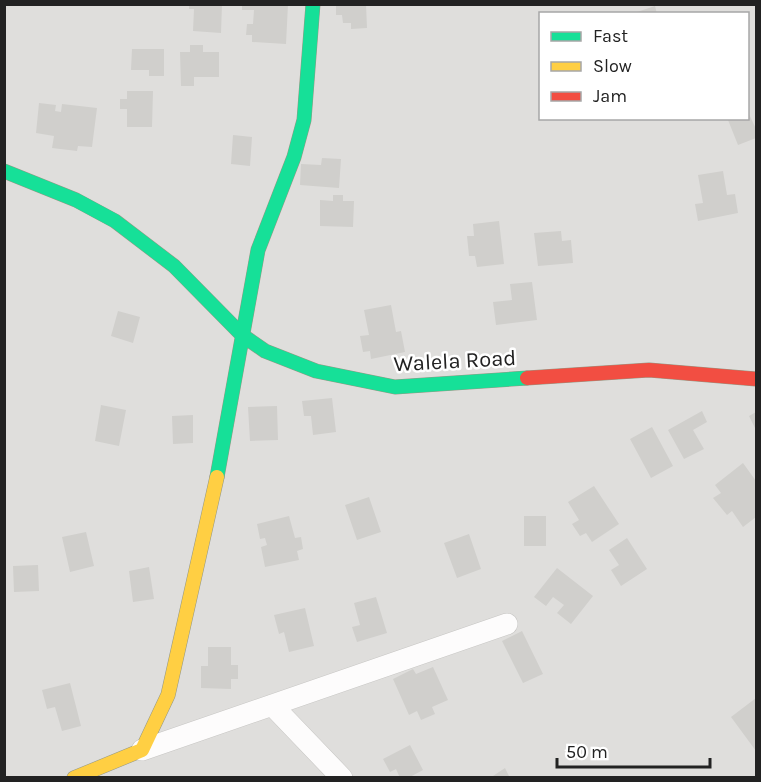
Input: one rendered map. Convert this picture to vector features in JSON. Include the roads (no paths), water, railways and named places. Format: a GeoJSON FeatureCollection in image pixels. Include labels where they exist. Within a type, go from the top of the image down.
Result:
{"type":"FeatureCollection","features":[{"type":"Feature","properties":{"kind":"street"},"geometry":{"type":"LineString","coordinates":[[142,750],[168,695],[220,457],[258,250],[294,157],[304,120],[313,4]]}},
{"type":"Feature","properties":{"kind":"street","name":"Walela Road"},"geometry":{"type":"LineString","coordinates":[[4,171],[76,200],[115,221],[174,266],[242,335],[265,351],[316,371],[395,387],[649,370],[756,379]]}},
{"type":"Feature","properties":{"kind":"street"},"geometry":{"type":"LineString","coordinates":[[74,777],[142,750],[507,624]]}},
{"type":"Feature","properties":{"kind":"street"},"geometry":{"type":"LineString","coordinates":[[272,705],[342,777]]}}]}
